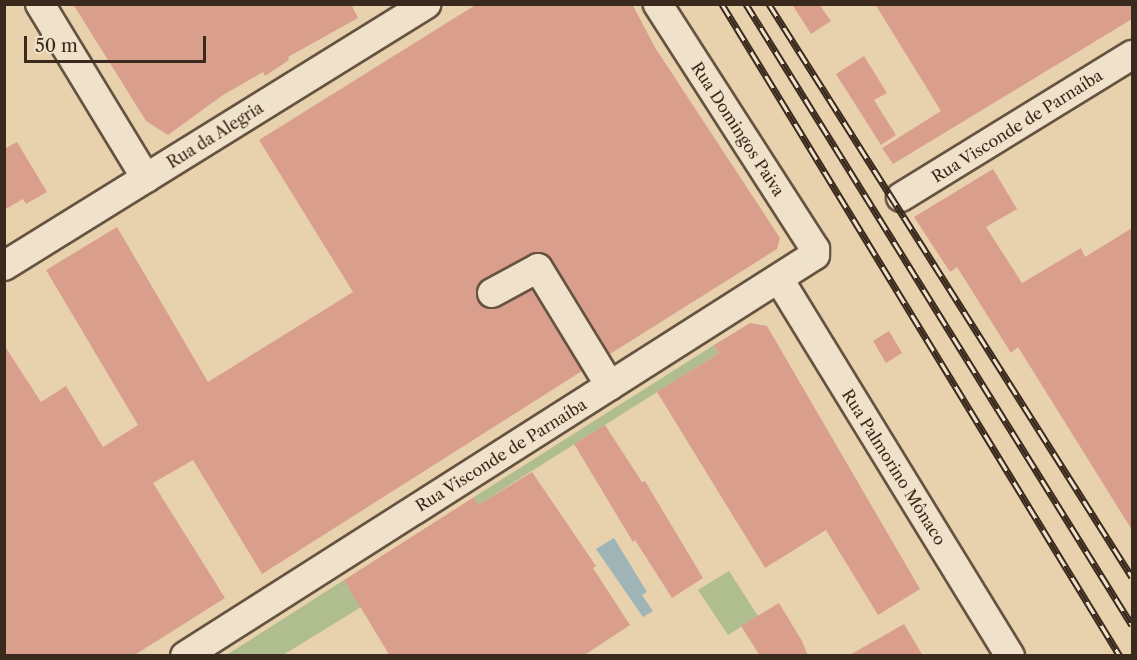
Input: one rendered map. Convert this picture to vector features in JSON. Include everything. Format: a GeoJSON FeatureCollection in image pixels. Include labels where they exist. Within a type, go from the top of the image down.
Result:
{"type":"FeatureCollection","features":[{"type":"Feature","properties":{"kind":"street"},"geometry":{"type":"LineString","coordinates":[[40,4],[146,178]]}},
{"type":"Feature","properties":{"kind":"street","name":"Rua da Alegria"},"geometry":{"type":"LineString","coordinates":[[4,266],[426,4]]}},
{"type":"Feature","properties":{"kind":"street","name":"Rua Domingos Paiva"},"geometry":{"type":"LineString","coordinates":[[658,4],[816,253]]}},
{"type":"Feature","properties":{"kind":"street","name":"Rua Visconde de Parnaíba"},"geometry":{"type":"LineString","coordinates":[[901,197],[1132,55]]}},
{"type":"Feature","properties":{"kind":"street","name":"Rua Visconde de Parnaíba"},"geometry":{"type":"LineString","coordinates":[[184,656],[779,279],[816,253]]}},
{"type":"Feature","properties":{"kind":"street"},"geometry":{"type":"LineString","coordinates":[[492,293],[538,268],[610,386]]}},
{"type":"Feature","properties":{"kind":"street","name":"Rua Palmorino Mônaco"},"geometry":{"type":"LineString","coordinates":[[779,279],[1010,656]]}},
{"type":"Feature","properties":{"kind":"green space"},"geometry":{"type":"Polygon","coordinates":[[[714,345],[719,353],[478,505],[474,497],[714,345]]]}},
{"type":"Feature","properties":{"kind":"green space"},"geometry":{"type":"Polygon","coordinates":[[[729,571],[758,616],[728,635],[698,590],[729,571]]]}},
{"type":"Feature","properties":{"kind":"green space"},"geometry":{"type":"Polygon","coordinates":[[[344,580],[361,607],[283,655],[225,656],[344,580]]]}},
{"type":"Feature","properties":{"kind":"water"},"geometry":{"type":"Polygon","coordinates":[[[614,538],[647,592],[642,595],[653,611],[643,617],[596,549],[614,538]]]}},
{"type":"Feature","properties":{"kind":"building"},"geometry":{"type":"Polygon","coordinates":[[[73,4],[351,4],[358,18],[288,57],[289,60],[265,76],[263,72],[223,95],[168,135],[146,121],[73,4]]]}},
{"type":"Feature","properties":{"kind":"building"},"geometry":{"type":"Polygon","coordinates":[[[477,4],[632,4],[656,49],[780,238],[777,249],[610,354],[552,259],[539,252],[530,254],[484,279],[476,292],[477,300],[492,309],[532,290],[582,371],[262,574],[193,460],[153,483],[225,598],[133,656],[4,656],[4,345],[41,402],[66,386],[103,447],[138,425],[46,270],[117,227],[208,382],[353,292],[259,140],[477,4]]]}},
{"type":"Feature","properties":{"kind":"building"},"geometry":{"type":"Polygon","coordinates":[[[792,4],[819,4],[831,21],[811,34],[792,4]]]}},
{"type":"Feature","properties":{"kind":"building"},"geometry":{"type":"Polygon","coordinates":[[[875,4],[1132,4],[1132,19],[893,164],[882,148],[941,111],[875,4]]]}},
{"type":"Feature","properties":{"kind":"building"},"geometry":{"type":"Polygon","coordinates":[[[864,56],[887,93],[874,100],[896,135],[881,145],[836,74],[864,56]]]}},
{"type":"Feature","properties":{"kind":"building"},"geometry":{"type":"Polygon","coordinates":[[[17,142],[47,192],[26,204],[23,199],[4,210],[4,149],[17,142]]]}},
{"type":"Feature","properties":{"kind":"building"},"geometry":{"type":"Polygon","coordinates":[[[993,169],[1017,209],[986,227],[1022,283],[1081,248],[1085,257],[1132,228],[1132,530],[1018,347],[1011,353],[957,267],[950,272],[914,217],[993,169]]]}},
{"type":"Feature","properties":{"kind":"building"},"geometry":{"type":"Polygon","coordinates":[[[750,323],[767,326],[920,589],[878,615],[826,530],[765,568],[657,392],[719,353],[714,345],[750,323]]]}},
{"type":"Feature","properties":{"kind":"building"},"geometry":{"type":"Polygon","coordinates":[[[889,331],[902,353],[886,363],[873,341],[889,331]]]}},
{"type":"Feature","properties":{"kind":"building"},"geometry":{"type":"Polygon","coordinates":[[[605,425],[642,482],[645,481],[703,578],[672,598],[635,540],[633,542],[574,444],[605,425]]]}},
{"type":"Feature","properties":{"kind":"building"},"geometry":{"type":"Polygon","coordinates":[[[532,472],[596,566],[593,568],[630,625],[583,656],[390,656],[344,580],[474,497],[478,505],[532,472]]]}},
{"type":"Feature","properties":{"kind":"building"},"geometry":{"type":"Polygon","coordinates":[[[779,603],[802,641],[808,656],[760,656],[741,626],[779,603]]]}},
{"type":"Feature","properties":{"kind":"building"},"geometry":{"type":"Polygon","coordinates":[[[904,624],[923,656],[848,656],[904,624]]]}},
{"type":"Feature","properties":{"kind":"railway"},"geometry":{"type":"LineString","coordinates":[[722,4],[1120,656]]}},
{"type":"Feature","properties":{"kind":"railway"},"geometry":{"type":"LineString","coordinates":[[746,4],[1132,625]]}},
{"type":"Feature","properties":{"kind":"railway"},"geometry":{"type":"LineString","coordinates":[[769,4],[1132,577]]}}]}
